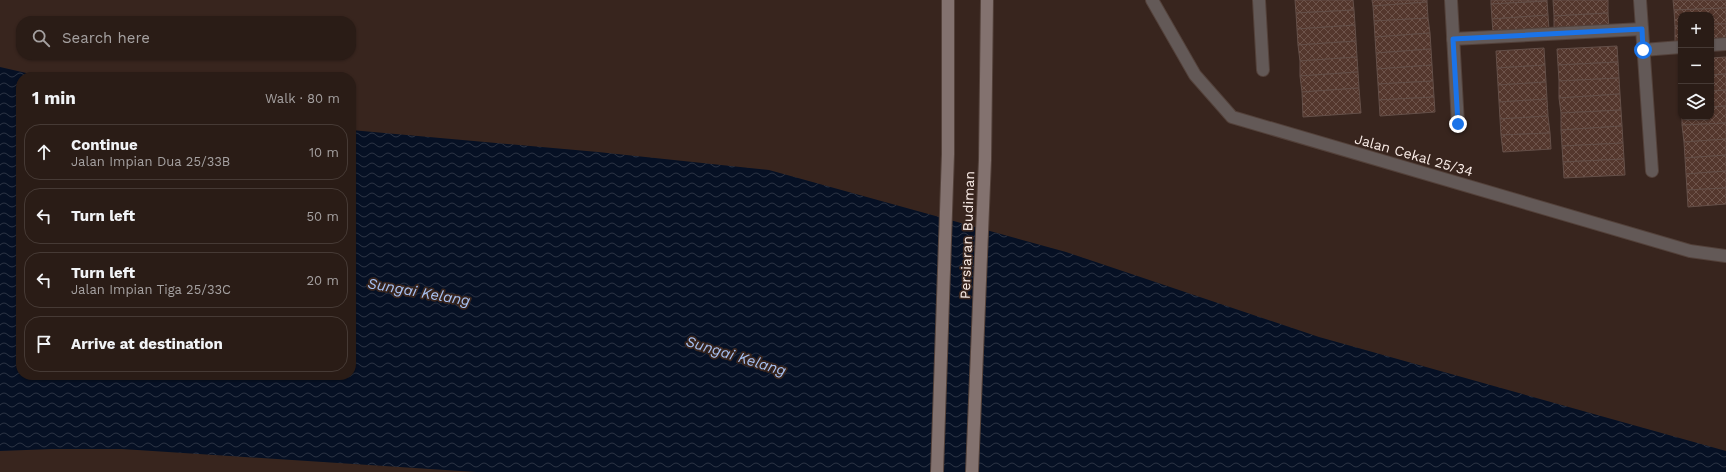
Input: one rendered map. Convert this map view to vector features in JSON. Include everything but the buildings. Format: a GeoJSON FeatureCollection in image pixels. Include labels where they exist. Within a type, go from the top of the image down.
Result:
{"type":"FeatureCollection","features":[{"type":"Feature","properties":{"kind":"main road","name":"Persiaran Budiman"},"geometry":{"type":"LineString","coordinates":[[937,472],[948,154],[948,0]]}},
{"type":"Feature","properties":{"kind":"main road","name":"Persiaran Budiman"},"geometry":{"type":"LineString","coordinates":[[972,472],[985,160],[988,0]]}},
{"type":"Feature","properties":{"kind":"street","name":"Jalan Cekal 25/34"},"geometry":{"type":"LineString","coordinates":[[1152,0],[1195,75],[1232,117],[1690,251],[1726,256]]}},
{"type":"Feature","properties":{"kind":"street"},"geometry":{"type":"LineString","coordinates":[[1259,0],[1263,70]]}},
{"type":"Feature","properties":{"kind":"street"},"geometry":{"type":"LineString","coordinates":[[1451,0],[1458,124]]}},
{"type":"Feature","properties":{"kind":"street"},"geometry":{"type":"LineString","coordinates":[[1640,0],[1652,171]]}},
{"type":"Feature","properties":{"kind":"street"},"geometry":{"type":"LineString","coordinates":[[1453,39],[1642,29]]}},
{"type":"Feature","properties":{"kind":"street"},"geometry":{"type":"LineString","coordinates":[[1714,45],[1726,44]]}},
{"type":"Feature","properties":{"kind":"street"},"geometry":{"type":"LineString","coordinates":[[1643,50],[1678,47]]}},
{"type":"Feature","properties":{"kind":"water","name":"Sungai Kelang"},"geometry":{"type":"Polygon","coordinates":[[[0,67],[22,72],[16,72],[16,380],[356,380],[356,130],[598,152],[769,170],[1066,252],[1319,337],[1726,451],[1726,472],[476,472],[122,449],[0,451],[0,67]]]}},
{"type":"Feature","properties":{"kind":"route"},"geometry":{"type":"LineString","coordinates":[[1458,124],[1453,39],[1642,29],[1643,50]]}}]}
